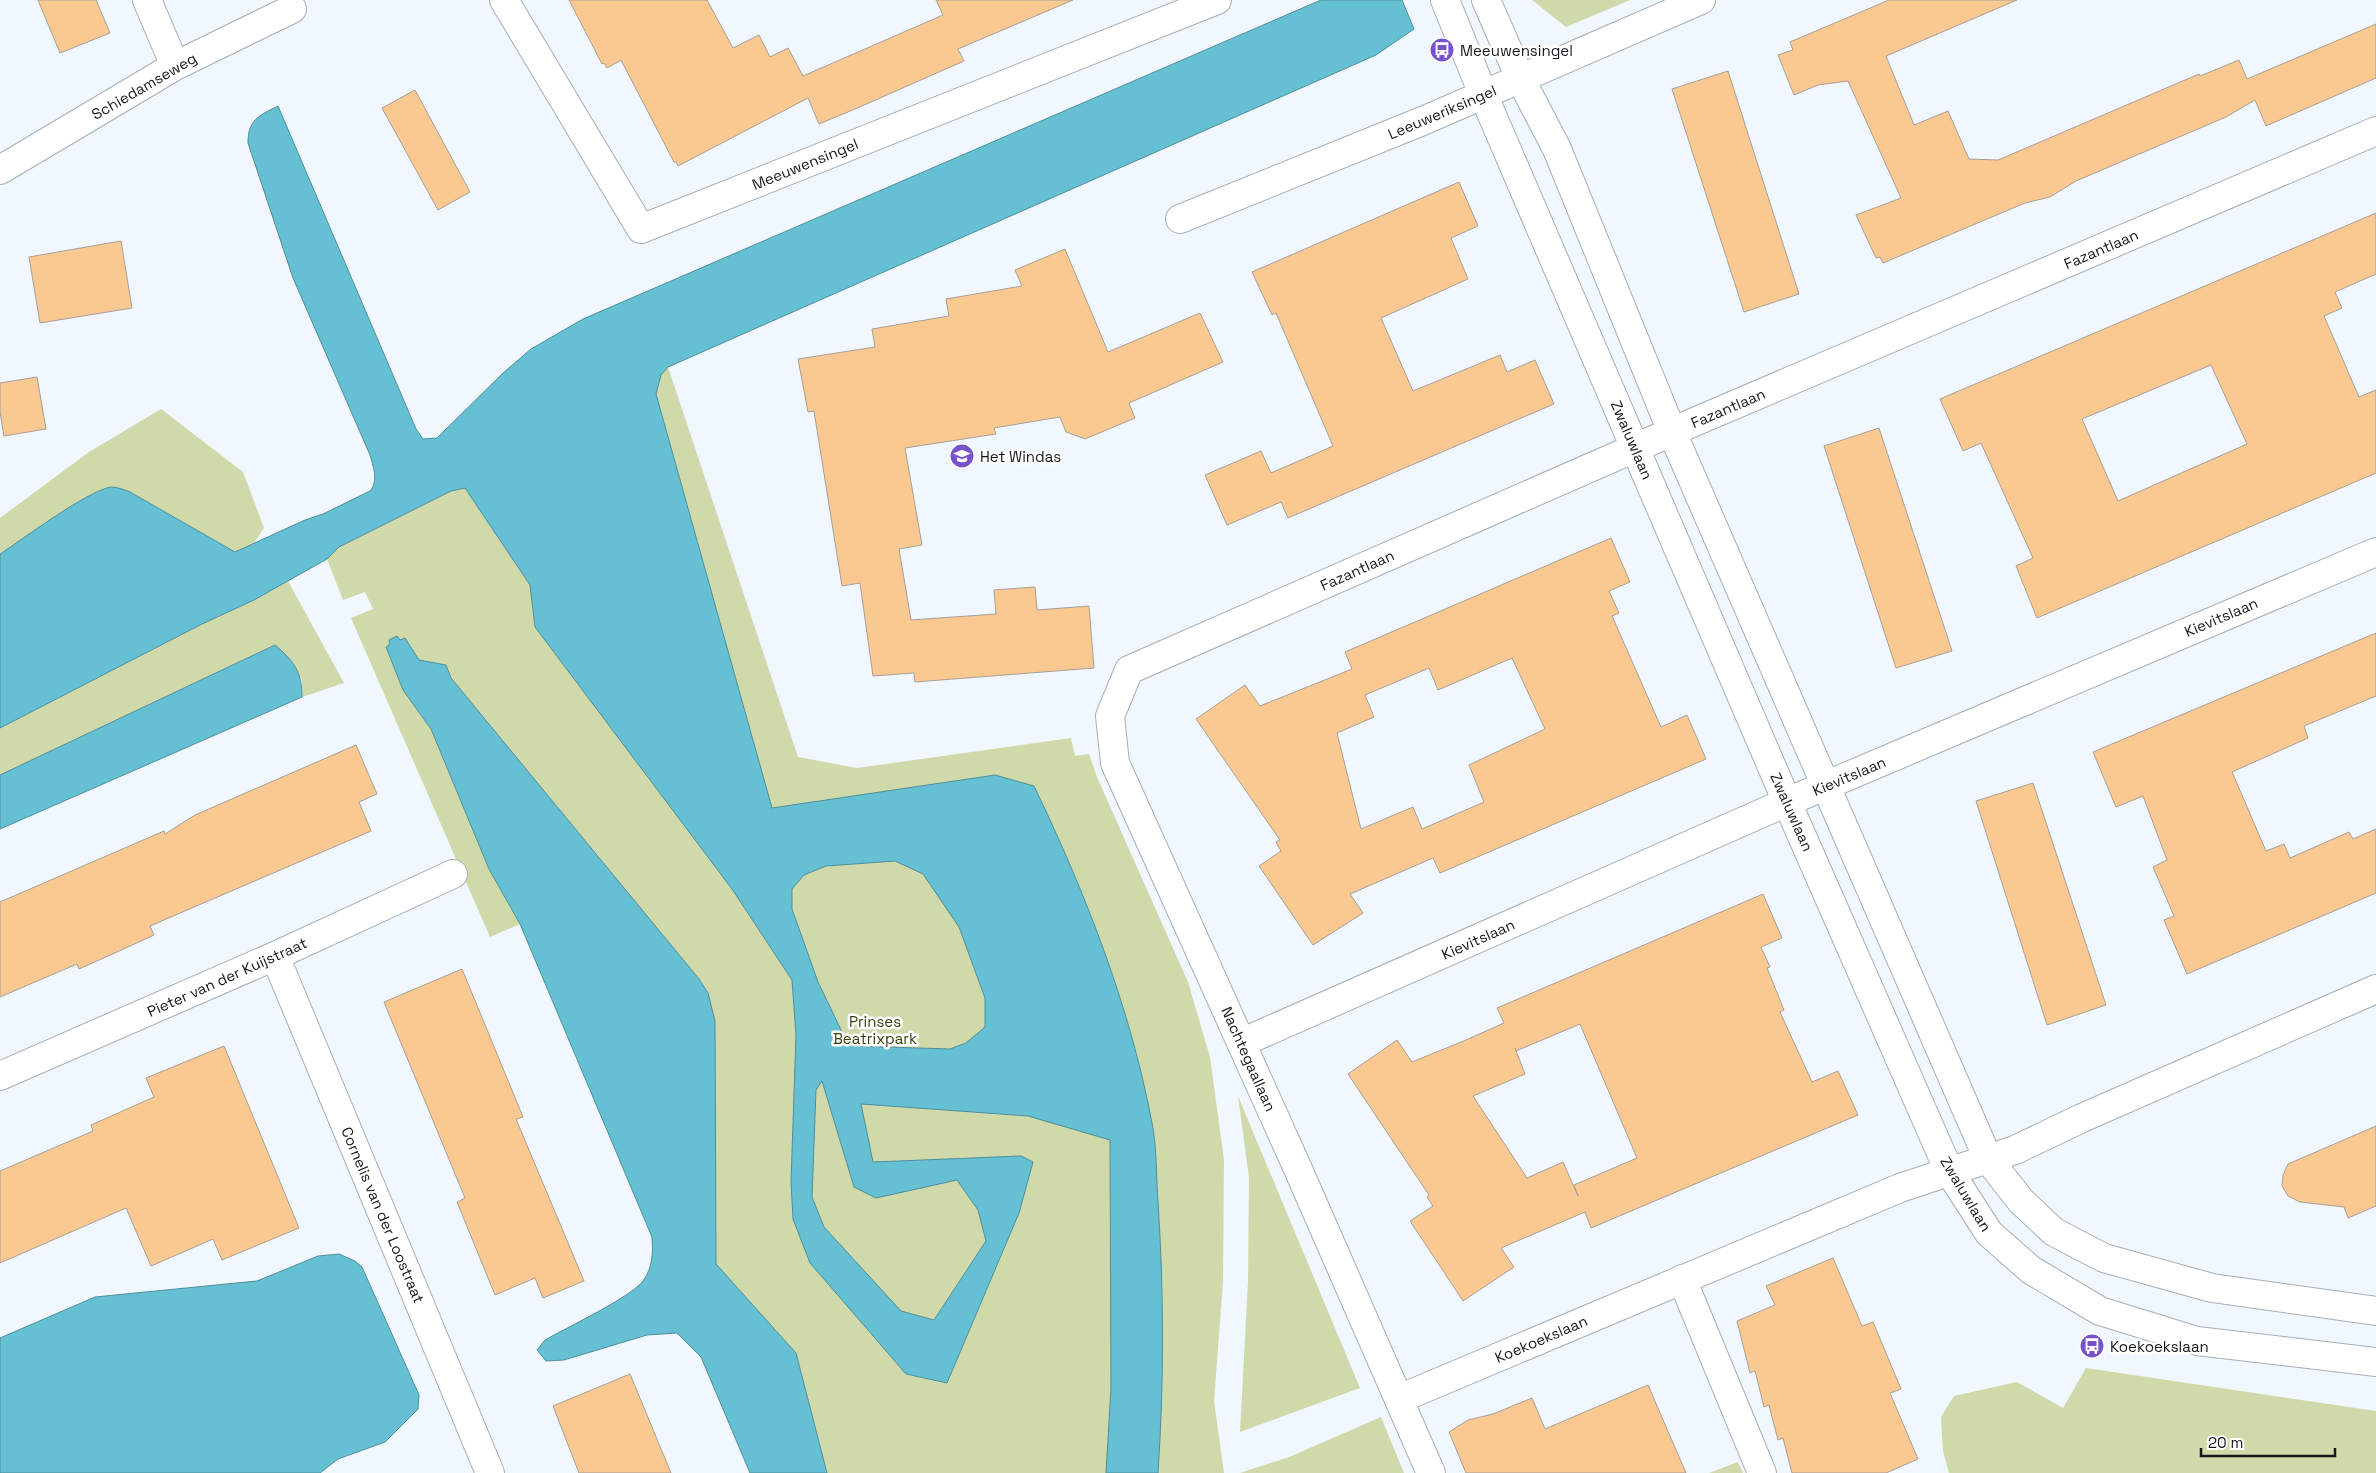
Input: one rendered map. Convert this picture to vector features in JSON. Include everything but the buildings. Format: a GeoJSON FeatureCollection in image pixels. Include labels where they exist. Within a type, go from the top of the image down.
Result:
{"type":"FeatureCollection","features":[{"type":"Feature","properties":{"kind":"street"},"geometry":{"type":"LineString","coordinates":[[147,0],[174,66]]}},
{"type":"Feature","properties":{"kind":"street","name":"Meeuwensingel"},"geometry":{"type":"LineString","coordinates":[[504,0],[640,229],[1217,0]]}},
{"type":"Feature","properties":{"kind":"street","name":"Zwaluwlaan"},"geometry":{"type":"LineString","coordinates":[[1445,0],[1483,94],[1787,802],[1949,1171],[1989,1233],[2031,1270],[2100,1311],[2197,1341],[2376,1362]]}},
{"type":"Feature","properties":{"kind":"street"},"geometry":{"type":"LineString","coordinates":[[1486,0],[1520,78],[1557,149],[1672,432],[1988,1159],[2021,1201],[2054,1232],[2104,1258],[2212,1288],[2376,1311]]}},
{"type":"Feature","properties":{"kind":"street","name":"Leeuweriksingel"},"geometry":{"type":"LineString","coordinates":[[1180,219],[1425,120],[1701,0]]}},
{"type":"Feature","properties":{"kind":"street","name":"Schiedamseweg"},"geometry":{"type":"LineString","coordinates":[[0,170],[174,66],[292,9]]}},
{"type":"Feature","properties":{"kind":"street","name":"Fazantlaan"},"geometry":{"type":"LineString","coordinates":[[1110,716],[1128,670],[1672,432],[2376,131]]}},
{"type":"Feature","properties":{"kind":"street","name":"Kievitslaan"},"geometry":{"type":"LineString","coordinates":[[1242,1043],[1787,802],[2376,552]]}},
{"type":"Feature","properties":{"kind":"street","name":"Nachtegaallaan"},"geometry":{"type":"LineString","coordinates":[[1110,716],[1115,763],[1242,1043],[1431,1473]]}},
{"type":"Feature","properties":{"kind":"street","name":"Pieter van der Kuijstraat"},"geometry":{"type":"LineString","coordinates":[[0,1076],[275,956],[453,874]]}},
{"type":"Feature","properties":{"kind":"street","name":"Cornelis van der Loostraat"},"geometry":{"type":"LineString","coordinates":[[275,956],[490,1473]]}},
{"type":"Feature","properties":{"kind":"street","name":"Koekoekslaan"},"geometry":{"type":"LineString","coordinates":[[1399,1399],[1900,1188],[2015,1150],[2082,1118],[2376,989]]}},
{"type":"Feature","properties":{"kind":"street"},"geometry":{"type":"LineString","coordinates":[[1682,1279],[1762,1473]]}},
{"type":"Feature","properties":{"kind":"green space"},"geometry":{"type":"Polygon","coordinates":[[[1532,0],[1630,0],[1566,27],[1532,0]]]}},
{"type":"Feature","properties":{"kind":"green space","name":"Prinses Beatrixpark"},"geometry":{"type":"Polygon","coordinates":[[[668,367],[798,757],[857,768],[1071,738],[1075,756],[1089,754],[1097,777],[1188,982],[1210,1057],[1224,1160],[1223,1282],[1214,1401],[1224,1473],[785,1473],[668,1198],[391,644],[403,690],[431,729],[489,869],[520,924],[490,937],[351,618],[373,609],[365,592],[343,600],[327,559],[339,547],[658,385],[661,375],[668,367]]]}},
{"type":"Feature","properties":{"kind":"green space"},"geometry":{"type":"Polygon","coordinates":[[[161,409],[243,472],[264,528],[252,546],[235,552],[130,492],[99,491],[0,554],[0,518],[89,452],[161,409]]]}},
{"type":"Feature","properties":{"kind":"green space"},"geometry":{"type":"Polygon","coordinates":[[[288,581],[344,683],[302,697],[302,679],[275,645],[0,775],[0,728],[288,581]]]}},
{"type":"Feature","properties":{"kind":"green space"},"geometry":{"type":"Polygon","coordinates":[[[1238,1096],[1360,1388],[1240,1432],[1248,1282],[1249,1178],[1238,1096]]]}},
{"type":"Feature","properties":{"kind":"green space"},"geometry":{"type":"Polygon","coordinates":[[[2086,1368],[2376,1411],[2376,1473],[1949,1473],[1943,1451],[1941,1417],[1954,1396],[2017,1382],[2063,1408],[2086,1368]]]}},
{"type":"Feature","properties":{"kind":"green space"},"geometry":{"type":"Polygon","coordinates":[[[1381,1417],[1404,1473],[1240,1473],[1289,1457],[1381,1417]]]}},
{"type":"Feature","properties":{"kind":"green space"},"geometry":{"type":"Polygon","coordinates":[[[1738,1462],[1743,1473],[1709,1473],[1738,1462]]]}},
{"type":"Feature","properties":{"kind":"water"},"geometry":{"type":"Polygon","coordinates":[[[1321,0],[1402,0],[1414,29],[1376,55],[668,367],[661,375],[656,394],[772,808],[995,775],[1034,786],[1053,826],[1104,950],[1143,1079],[1154,1133],[1162,1304],[1162,1371],[1158,1473],[1106,1473],[1111,1388],[1110,1140],[1028,1116],[861,1104],[873,1162],[1021,1156],[1033,1162],[1019,1213],[947,1383],[906,1374],[810,1263],[793,1219],[791,1182],[796,1035],[792,980],[732,889],[535,627],[530,585],[465,488],[451,491],[339,547],[327,559],[254,600],[200,625],[0,728],[0,554],[55,516],[100,490],[111,487],[116,488],[130,492],[235,552],[305,520],[323,514],[370,491],[373,487],[375,478],[370,455],[293,278],[248,143],[248,135],[252,124],[260,116],[278,106],[416,429],[423,439],[437,438],[503,373],[531,349],[583,319],[1321,0]],[[895,861],[826,866],[804,875],[792,889],[792,909],[818,982],[844,1036],[853,1046],[950,1049],[966,1043],[985,1027],[985,998],[959,927],[923,874],[895,861]],[[822,1081],[816,1090],[812,1197],[824,1227],[901,1311],[934,1320],[986,1241],[978,1210],[957,1180],[876,1198],[854,1187],[822,1081]]]}},
{"type":"Feature","properties":{"kind":"water"},"geometry":{"type":"Polygon","coordinates":[[[397,636],[400,640],[405,638],[419,660],[446,665],[451,678],[699,979],[708,993],[715,1021],[716,1264],[796,1353],[827,1473],[750,1473],[701,1357],[677,1333],[647,1335],[564,1360],[546,1361],[537,1350],[545,1340],[612,1304],[636,1288],[643,1281],[649,1270],[652,1260],[652,1237],[520,924],[489,869],[431,729],[403,690],[386,647],[390,644],[389,640],[397,636]]]}},
{"type":"Feature","properties":{"kind":"water"},"geometry":{"type":"Polygon","coordinates":[[[275,645],[296,668],[302,688],[302,697],[0,829],[0,775],[275,645]]]}},
{"type":"Feature","properties":{"kind":"water"},"geometry":{"type":"Polygon","coordinates":[[[339,1254],[355,1261],[362,1267],[419,1395],[418,1409],[385,1442],[338,1459],[320,1473],[0,1473],[0,1338],[95,1297],[257,1281],[318,1256],[339,1254]]]}},
{"type":"Feature","properties":{"kind":"place","name":"Meeuwensingel"},"geometry":{"type":"Point","coordinates":[1442,50]}},
{"type":"Feature","properties":{"kind":"place","name":"Het Windas"},"geometry":{"type":"Point","coordinates":[962,456]}},
{"type":"Feature","properties":{"kind":"place","name":"Koekoekslaan"},"geometry":{"type":"Point","coordinates":[2092,1346]}}]}
